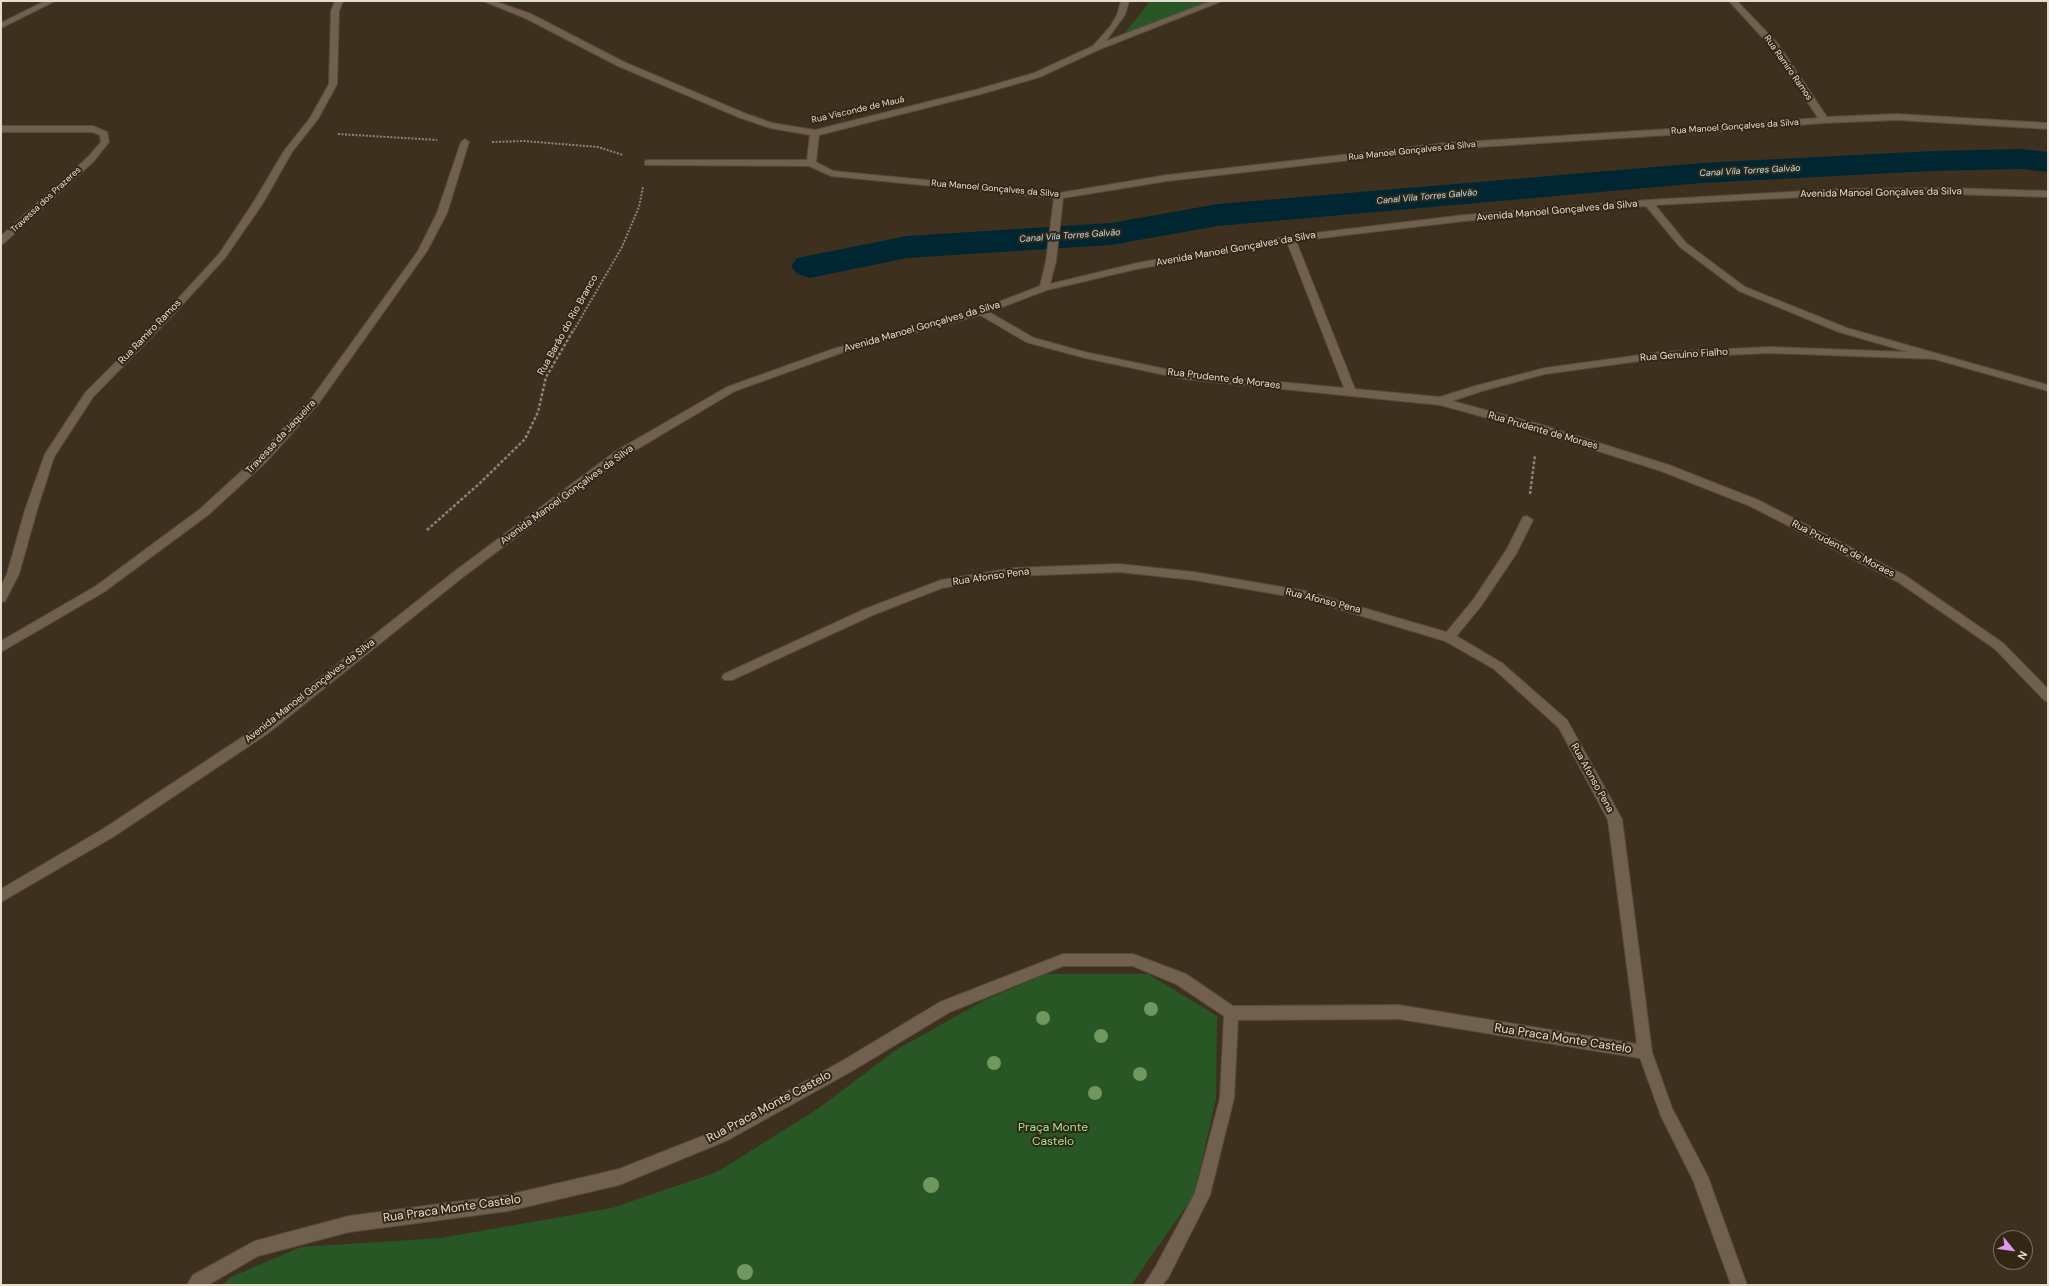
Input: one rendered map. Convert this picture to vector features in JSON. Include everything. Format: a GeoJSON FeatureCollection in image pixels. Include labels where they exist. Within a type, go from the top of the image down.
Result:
{"type":"FeatureCollection","features":[{"type":"Feature","properties":{"kind":"street"},"geometry":{"type":"LineString","coordinates":[[1,26],[51,1]]}},
{"type":"Feature","properties":{"kind":"street","name":"Rua Ramiro Ramos"},"geometry":{"type":"LineString","coordinates":[[1,598],[13,574],[31,510],[49,457],[89,396],[168,315],[222,256],[258,203],[288,151],[314,119],[333,84],[335,11],[339,1]]}},
{"type":"Feature","properties":{"kind":"street","name":"Rua Visconde de Mauá"},"geometry":{"type":"LineString","coordinates":[[487,1],[528,16],[621,64],[734,112],[770,125],[815,132],[978,92],[1037,75],[1095,48],[1218,1]]}},
{"type":"Feature","properties":{"kind":"street"},"geometry":{"type":"LineString","coordinates":[[1095,48],[1113,28],[1121,15],[1125,1]]}},
{"type":"Feature","properties":{"kind":"street","name":"Rua Ramiro Ramos"},"geometry":{"type":"LineString","coordinates":[[1733,1],[1774,46],[1824,120]]}},
{"type":"Feature","properties":{"kind":"street","name":"Rua Manoel Gonçalves da Silva"},"geometry":{"type":"LineString","coordinates":[[811,163],[831,172],[862,177],[1059,196],[1167,178],[1447,146],[1701,130],[1824,120],[1897,117],[2048,126]]}},
{"type":"Feature","properties":{"kind":"street","name":"Travessa dos Prazeres"},"geometry":{"type":"LineString","coordinates":[[1,128],[93,129],[104,134],[106,142],[91,159],[1,241]]}},
{"type":"Feature","properties":{"kind":"street"},"geometry":{"type":"LineString","coordinates":[[648,163],[811,163],[815,132]]}},
{"type":"Feature","properties":{"kind":"street","name":"Travessa da Jaqueira"},"geometry":{"type":"LineString","coordinates":[[1,647],[100,589],[204,512],[262,459],[315,401],[422,251],[442,214],[465,142]]}},
{"type":"Feature","properties":{"kind":"street","name":"Avenida Manoel Gonçalves da Silva"},"geometry":{"type":"LineString","coordinates":[[1,896],[108,833],[263,730],[460,574],[620,454],[732,389],[837,351],[981,312],[1044,288],[1137,266],[1290,239],[1464,218],[1648,203],[1841,192],[1946,191],[2048,194]]}},
{"type":"Feature","properties":{"kind":"street"},"geometry":{"type":"LineString","coordinates":[[1044,288],[1051,261],[1059,196]]}},
{"type":"Feature","properties":{"kind":"street","name":"Rua Genuíno Fialho"},"geometry":{"type":"LineString","coordinates":[[1648,203],[1683,245],[1742,289],[1843,330],[2048,388]]}},
{"type":"Feature","properties":{"kind":"street"},"geometry":{"type":"LineString","coordinates":[[1290,239],[1351,394]]}},
{"type":"Feature","properties":{"kind":"street","name":"Rua Prudente de Moraes"},"geometry":{"type":"LineString","coordinates":[[981,312],[1030,340],[1093,357],[1184,376],[1351,394],[1440,401],[1538,428],[1665,468],[1754,503],[1902,578],[1999,646],[2048,696]]}},
{"type":"Feature","properties":{"kind":"street","name":"Rua Genuíno Fialho"},"geometry":{"type":"LineString","coordinates":[[1440,401],[1479,388],[1545,371],[1662,355],[1770,350],[1934,356]]}},
{"type":"Feature","properties":{"kind":"street"},"geometry":{"type":"LineString","coordinates":[[1449,638],[1477,603],[1512,551],[1527,520]]}},
{"type":"Feature","properties":{"kind":"street","name":"Rua Afonso Pena"},"geometry":{"type":"LineString","coordinates":[[728,676],[869,612],[941,584],[1014,572],[1119,568],[1194,576],[1305,595],[1449,638],[1498,666],[1563,724],[1615,820],[1645,1052]]}},
{"type":"Feature","properties":{"kind":"street","name":"Rua Praca Monte Castelo"},"geometry":{"type":"LineString","coordinates":[[195,1285],[198,1281],[255,1249],[349,1224],[508,1203],[619,1176],[723,1135],[847,1066],[945,1006],[1063,960],[1133,960],[1181,979],[1231,1013],[1399,1012],[1645,1052],[1666,1111],[1700,1177],[1739,1285]]}},
{"type":"Feature","properties":{"kind":"street"},"geometry":{"type":"LineString","coordinates":[[1152,1285],[1162,1272],[1202,1194],[1227,1098],[1231,1013]]}},
{"type":"Feature","properties":{"kind":"path","name":"Rua Barão do Rio Branco"},"geometry":{"type":"LineString","coordinates":[[426,530],[480,483],[525,439],[538,412],[546,377],[622,246],[639,207],[648,163]]}},
{"type":"Feature","properties":{"kind":"path"},"geometry":{"type":"LineString","coordinates":[[1527,520],[1538,428]]}},
{"type":"Feature","properties":{"kind":"green space"},"geometry":{"type":"Polygon","coordinates":[[[1146,1],[1216,1],[1121,38],[1148,4],[1146,1]]]}},
{"type":"Feature","properties":{"kind":"green space","name":"Praça Monte Castelo"},"geometry":{"type":"Polygon","coordinates":[[[1046,974],[1148,974],[1217,1016],[1216,1099],[1194,1195],[1131,1285],[224,1285],[229,1278],[301,1247],[441,1238],[612,1208],[717,1172],[819,1108],[896,1050],[985,1000],[1046,974]]]}},
{"type":"Feature","properties":{"kind":"waterway","name":"Canal Vila Torres Galvão"},"geometry":{"type":"LineString","coordinates":[[810,266],[907,247],[1111,234],[1218,215],[1702,173],[1932,161],[2021,159],[2048,162]]}}]}
